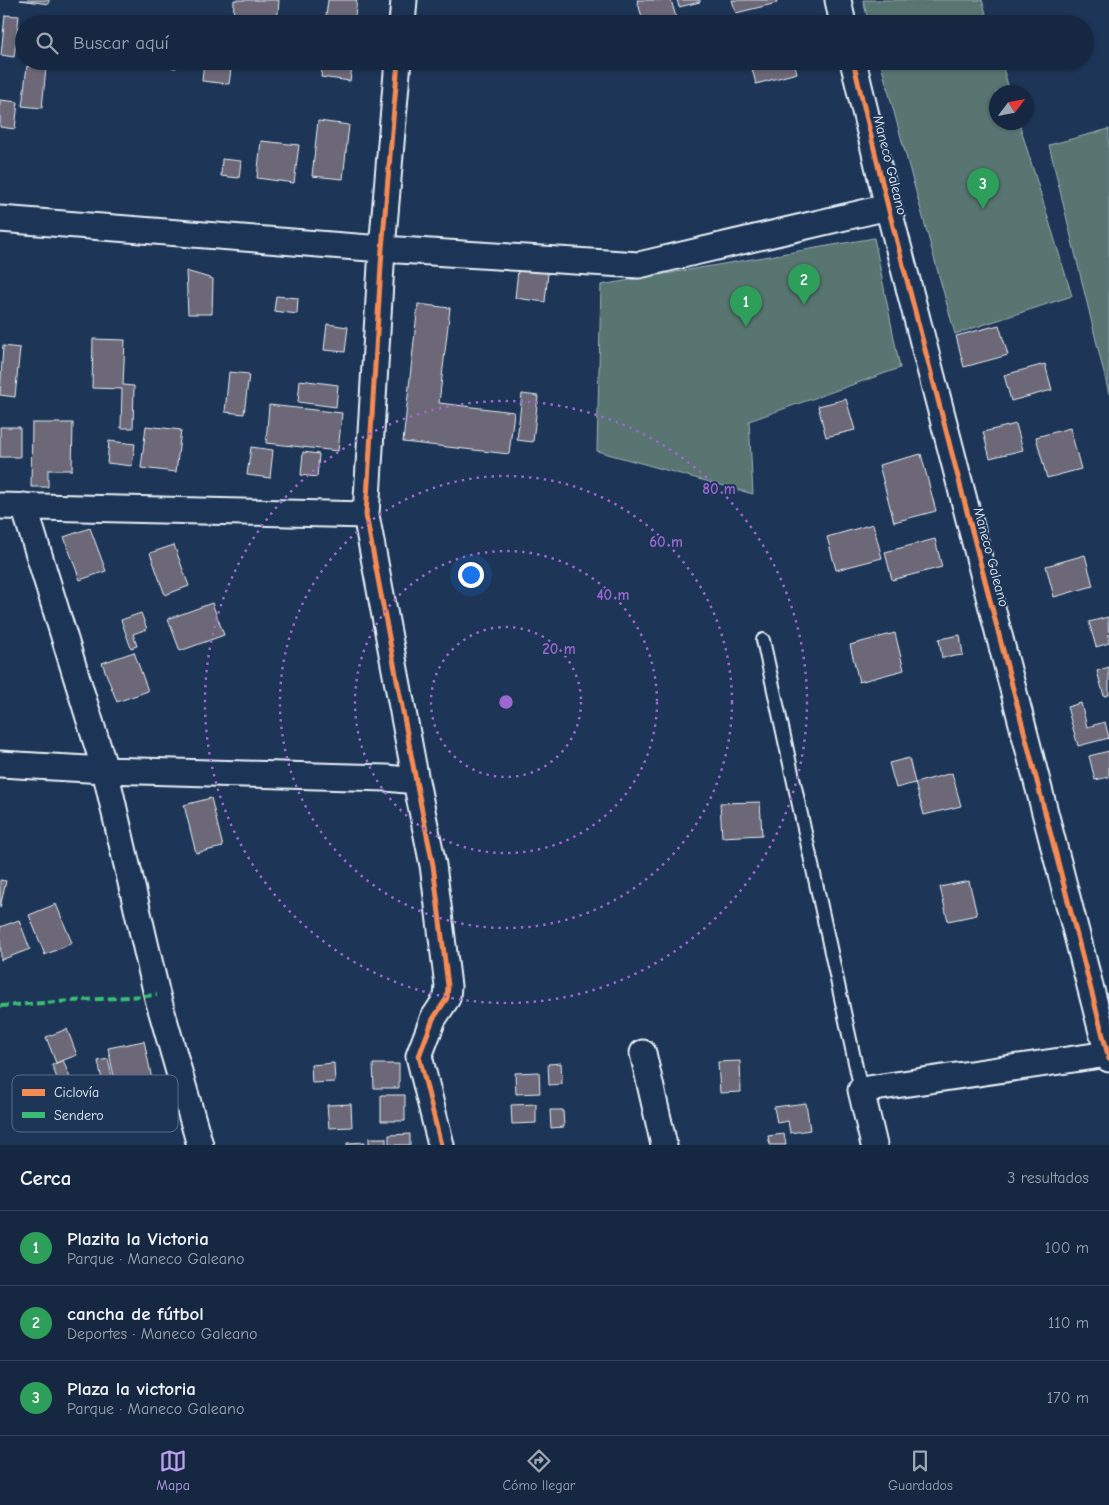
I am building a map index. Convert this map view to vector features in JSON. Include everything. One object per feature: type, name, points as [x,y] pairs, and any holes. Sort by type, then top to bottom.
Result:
[{"type":"street","points":[[403,15],[404,0]]},
{"type":"street","points":[[838,0],[841,15]]},
{"type":"street","points":[[397,70],[382,249],[366,515],[433,865],[448,986],[447,998],[433,1019],[419,1056],[441,1145]]},
{"type":"street","name":"Maneco Galeano","points":[[854,70],[1108,1056]]},
{"type":"street","points":[[0,219],[382,249],[639,265],[888,207]]},
{"type":"street","points":[[200,1145],[157,995],[105,770],[12,506],[366,515]]},
{"type":"street","points":[[0,764],[105,770],[386,778],[416,781]]},
{"type":"street","points":[[643,1053],[664,1145]]},
{"type":"street","points":[[874,1145],[862,1090],[1108,1056]]},
{"type":"lane","points":[[763,640],[862,1090]]},
{"type":"green space","points":[[863,0],[982,0],[986,15],[867,15]]},
{"type":"green space","points":[[882,70],[1004,70],[1008,85],[989,85],[989,130],[1021,130],[1072,296],[955,334]]},
{"type":"green space","points":[[1109,129],[1109,394],[1049,145]]},
{"type":"green space","points":[[874,238],[900,368],[749,421],[753,494],[597,451],[601,285]]},
{"type":"building","points":[[20,0],[49,0],[49,4]]},
{"type":"building","points":[[234,0],[279,0],[278,15],[233,15]]},
{"type":"building","points":[[328,0],[357,0],[355,15],[326,15]]},
{"type":"building","points":[[637,0],[671,0],[675,15],[641,15]]},
{"type":"building","points":[[677,0],[700,0],[700,2],[679,7]]},
{"type":"building","points":[[732,0],[776,0],[777,3],[736,13]]},
{"type":"building","points":[[5,15],[15,16],[14,57],[1,55]]},
{"type":"building","points":[[26,70],[46,70],[42,108],[22,106]]},
{"type":"building","points":[[203,70],[231,70],[229,84],[202,81]]},
{"type":"building","points":[[322,70],[352,70],[350,81],[321,77]]},
{"type":"building","points":[[752,70],[796,70],[797,73],[756,84]]},
{"type":"building","points":[[0,100],[18,102],[15,129],[0,127]]},
{"type":"building","points":[[318,121],[349,125],[343,179],[312,176]]},
{"type":"building","points":[[261,141],[299,145],[294,183],[257,178]]},
{"type":"building","points":[[222,159],[241,161],[239,178],[221,176]]},
{"type":"building","points":[[518,270],[548,273],[545,302],[515,298]]},
{"type":"building","points":[[186,271],[213,279],[212,314],[188,314]]},
{"type":"building","points":[[276,296],[298,298],[297,314],[274,311]]},
{"type":"building","points":[[418,304],[450,308],[439,403],[514,412],[509,454],[403,442]]},
{"type":"building","points":[[327,324],[348,327],[345,352],[324,350]]},
{"type":"building","points":[[999,325],[1008,355],[964,367],[956,336]]},
{"type":"building","points":[[93,339],[125,340],[123,385],[134,386],[133,428],[121,428],[122,389],[92,388]]},
{"type":"building","points":[[3,346],[20,348],[15,397],[0,395]]},
{"type":"building","points":[[1045,364],[1052,390],[1011,401],[1004,375]]},
{"type":"building","points":[[229,372],[249,374],[244,414],[225,412]]},
{"type":"building","points":[[300,380],[338,385],[336,407],[298,402]]},
{"type":"building","points":[[522,394],[538,396],[533,442],[517,440]]},
{"type":"building","points":[[846,399],[855,430],[826,437],[818,406]]},
{"type":"building","points":[[269,405],[342,413],[338,451],[266,443]]},
{"type":"building","points":[[32,423],[73,423],[72,470],[48,470],[48,487],[31,487]]},
{"type":"building","points":[[1016,424],[1023,450],[990,458],[983,432]]},
{"type":"building","points":[[146,426],[181,430],[176,472],[141,468]]},
{"type":"building","points":[[0,427],[20,427],[20,457],[0,457]]},
{"type":"building","points":[[1070,428],[1081,469],[1047,478],[1036,437]]},
{"type":"building","points":[[109,441],[135,444],[132,466],[107,463]]},
{"type":"building","points":[[251,447],[273,450],[270,478],[247,475]]},
{"type":"building","points":[[303,452],[319,454],[317,477],[301,475]]},
{"type":"building","points":[[921,454],[936,511],[894,522],[879,465]]},
{"type":"building","points":[[873,524],[882,558],[836,570],[827,537]]},
{"type":"building","points":[[90,528],[106,571],[80,580],[64,537]]},
{"type":"building","points":[[935,539],[942,567],[892,580],[885,552]]},
{"type":"building","points":[[174,545],[189,586],[165,595],[150,553]]},
{"type":"building","points":[[1085,555],[1093,586],[1054,597],[1046,566]]},
{"type":"building","points":[[212,603],[224,635],[180,651],[168,619]]},
{"type":"building","points":[[141,613],[147,629],[133,634],[137,646],[131,648],[121,620]]},
{"type":"building","points":[[1108,617],[1109,643],[1096,647],[1089,622]]},
{"type":"building","points":[[895,633],[904,670],[859,682],[850,645]]},
{"type":"building","points":[[960,635],[963,655],[942,658],[939,639]]},
{"type":"building","points":[[134,652],[148,691],[117,702],[102,663]]},
{"type":"building","points":[[1109,667],[1109,695],[1104,696],[1097,671]]},
{"type":"building","points":[[1081,703],[1087,727],[1105,722],[1109,738],[1078,746],[1067,707]]},
{"type":"building","points":[[1109,751],[1109,777],[1095,780],[1089,756]]},
{"type":"building","points":[[909,758],[915,783],[896,788],[889,763]]},
{"type":"building","points":[[952,773],[961,806],[924,815],[915,783]]},
{"type":"building","points":[[211,798],[223,847],[196,853],[184,805]]},
{"type":"building","points":[[760,802],[762,835],[722,837],[720,803]]},
{"type":"building","points":[[0,880],[6,881],[0,908]]},
{"type":"building","points":[[969,881],[977,915],[948,921],[940,887]]},
{"type":"building","points":[[56,904],[72,943],[45,955],[29,915]]},
{"type":"building","points":[[19,920],[30,949],[1,960],[0,927]]},
{"type":"building","points":[[67,1029],[77,1055],[56,1063],[46,1037]]},
{"type":"building","points":[[144,1041],[151,1075],[114,1075],[108,1048]]},
{"type":"building","points":[[108,1059],[112,1075],[101,1075],[98,1061]]},
{"type":"building","points":[[63,1060],[69,1075],[56,1075],[52,1065]]},
{"type":"building","points":[[740,1061],[741,1092],[720,1093],[718,1062]]},
{"type":"building","points":[[334,1063],[335,1082],[312,1083],[311,1065]]},
{"type":"building","points":[[561,1063],[562,1084],[549,1085],[548,1064]]},
{"type":"building","points":[[373,1064],[399,1064],[399,1088],[374,1088]]},
{"type":"building","points":[[539,1072],[540,1093],[516,1094],[515,1073]]},
{"type":"building","points":[[381,1095],[405,1095],[405,1121],[381,1121]]},
{"type":"building","points":[[806,1103],[810,1130],[790,1133],[788,1121],[777,1123],[774,1107]]},
{"type":"building","points":[[351,1104],[352,1127],[329,1128],[327,1105]]},
{"type":"building","points":[[536,1104],[536,1123],[512,1124],[511,1105]]},
{"type":"building","points":[[550,1110],[563,1110],[564,1127],[551,1128]]},
{"type":"building","points":[[410,1134],[410,1145],[389,1145],[389,1135]]},
{"type":"building","points":[[784,1134],[786,1145],[770,1145],[768,1136]]},
{"type":"building","points":[[369,1138],[386,1138],[386,1145],[369,1145]]},
{"type":"building","points":[[365,1142],[365,1145],[347,1145],[347,1143]]},
{"type":"marked path","points":[[0,1006],[157,995]]},
{"type":"cycle path","points":[[397,70],[382,249],[366,515],[433,865],[448,986],[447,998],[433,1019],[419,1056],[441,1145]]},
{"type":"cycle path","points":[[855,70],[888,207],[1109,1059]]},
{"type":"place","name":"Plaza la victoria","points":[[983,209]]},
{"type":"place","name":"cancha de fútbol","points":[[804,305]]},
{"type":"place","name":"Plazita la Victoria","points":[[746,327]]}]
